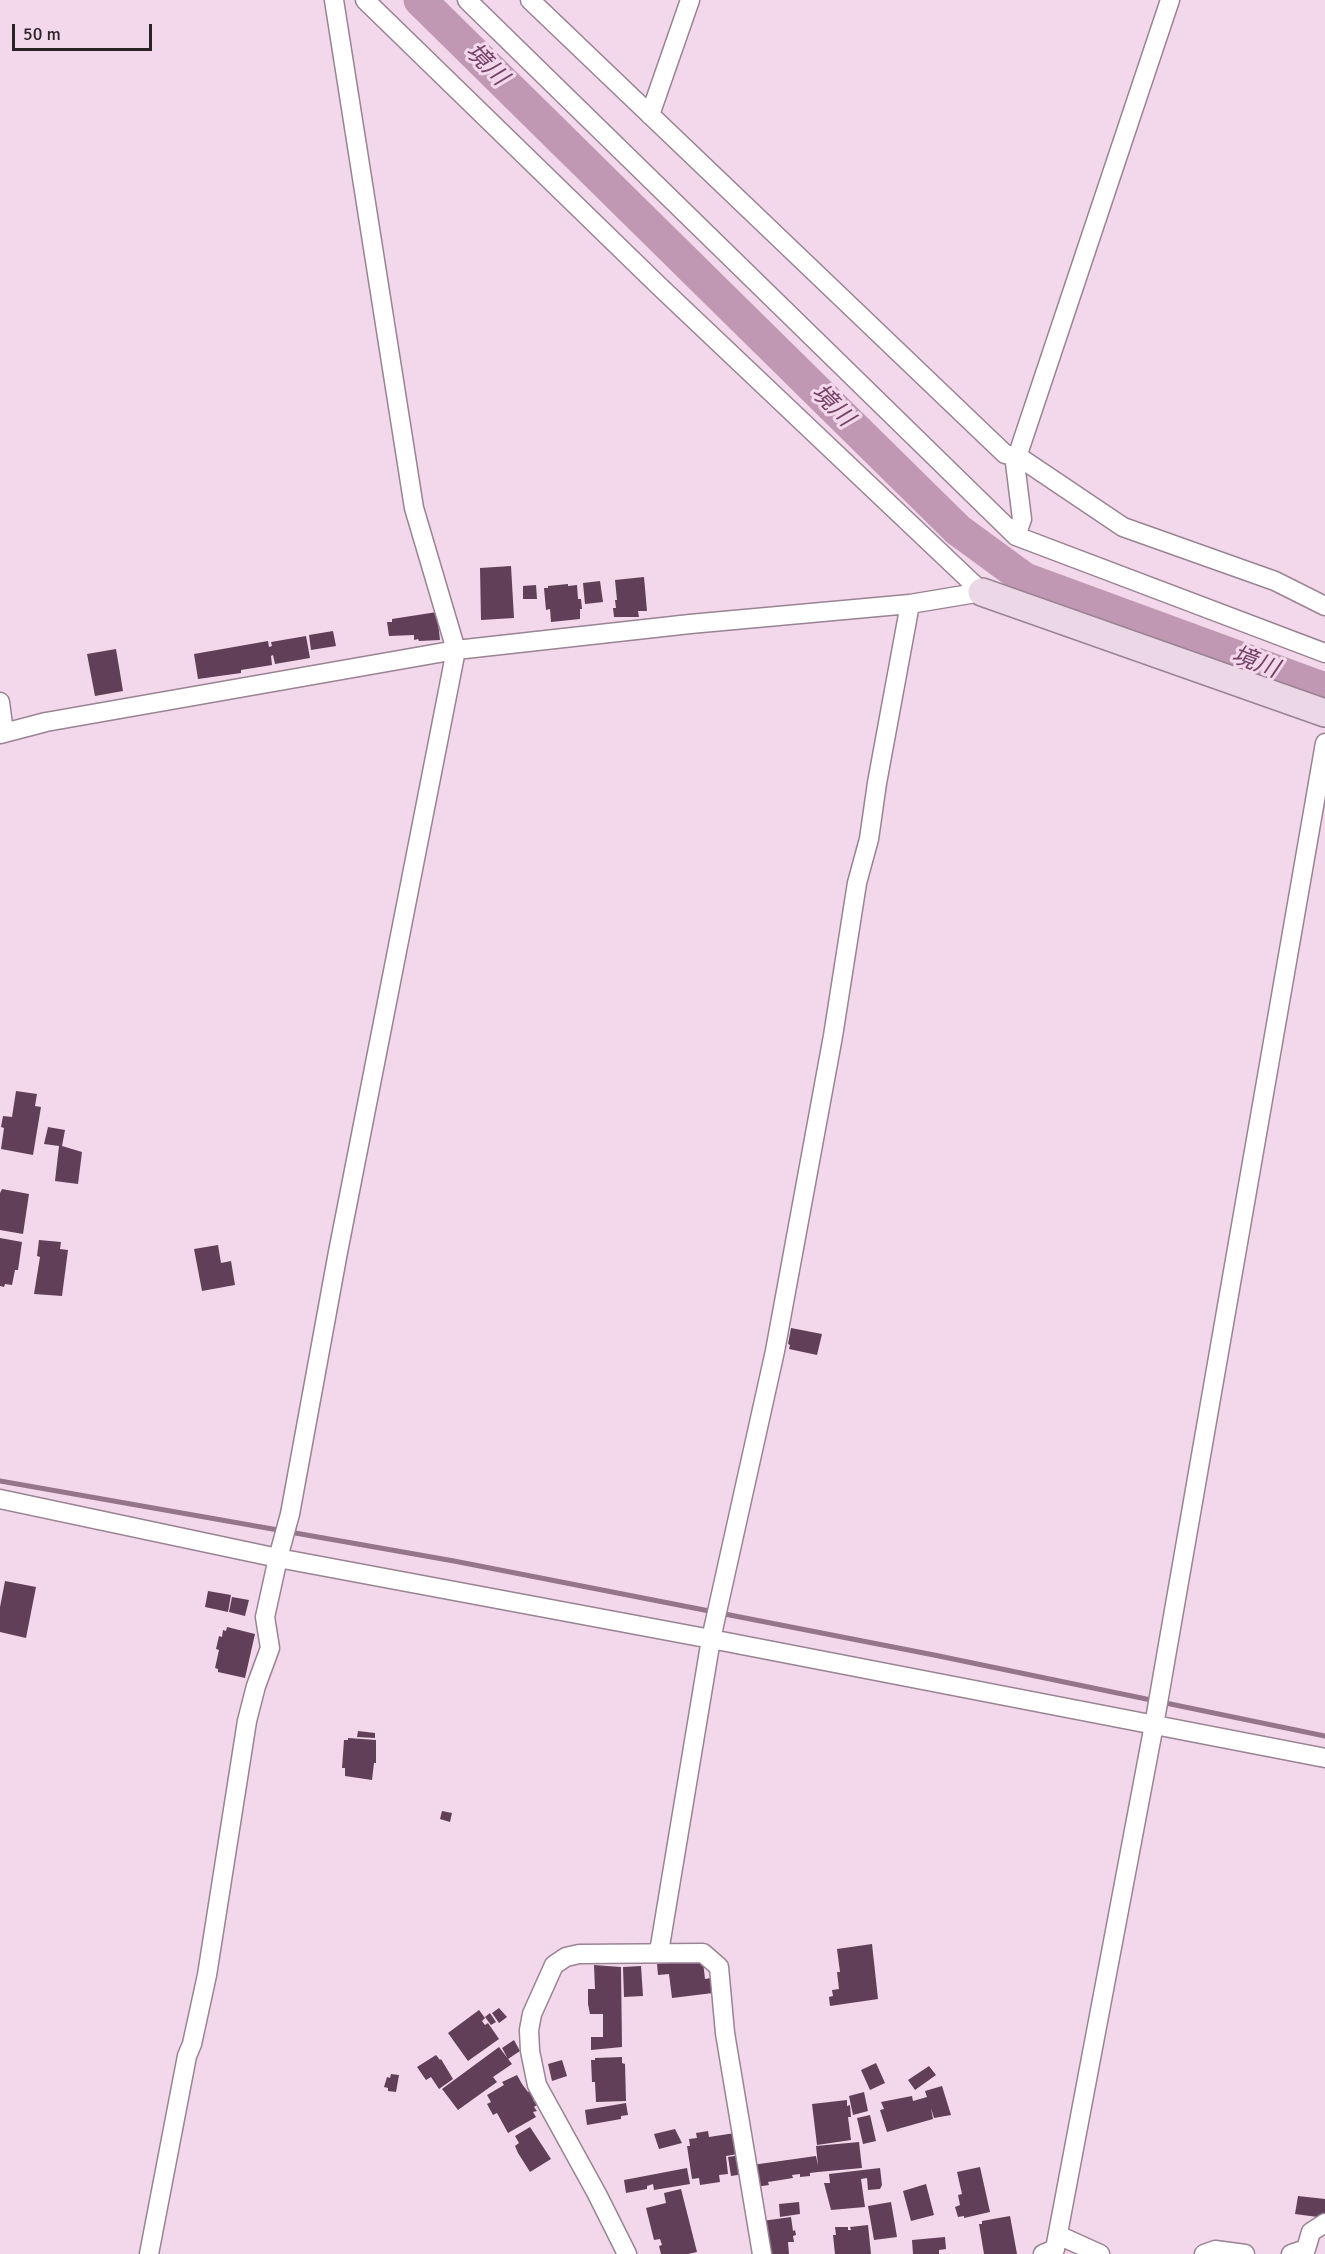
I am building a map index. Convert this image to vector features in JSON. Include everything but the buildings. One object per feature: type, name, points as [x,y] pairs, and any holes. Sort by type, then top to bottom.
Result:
[{"type":"street","points":[[149,2254],[187,2056],[192,2044],[207,1975],[247,1720],[270,1648],[265,1617],[290,1514],[338,1252],[456,650],[414,508],[334,0]]},
{"type":"street","points":[[365,0],[650,277],[982,592],[1325,713]]},
{"type":"street","points":[[467,0],[1016,536],[1325,653]]},
{"type":"street","points":[[530,0],[1005,454],[1019,457],[1123,526],[1275,581],[1325,606]]},
{"type":"street","points":[[650,115],[690,0]]},
{"type":"street","points":[[1016,536],[1022,519],[1015,463],[1019,457],[1170,0]]},
{"type":"street","points":[[0,702],[2,734],[46,722],[456,650],[690,624],[910,604],[982,592]]},
{"type":"street","points":[[659,1952],[712,1632],[775,1351],[833,1036],[857,883],[869,839],[910,604]]},
{"type":"street","points":[[1043,2254],[1055,2249],[1058,2235],[1155,1719],[1325,742]]},
{"type":"street","points":[[0,1499],[712,1632],[1155,1719],[1325,1758]]},
{"type":"street","points":[[627,2254],[537,2085],[530,2051],[529,2030],[532,2014],[554,1965],[566,1957],[579,1953],[703,1953],[719,1967],[725,2033],[762,2254]]},
{"type":"street","points":[[1301,2252],[1311,2232],[1325,2223]]},
{"type":"street","points":[[1058,2235],[1100,2254]]},
{"type":"street","points":[[1204,2254],[1215,2250],[1245,2254]]},
{"type":"waterway","name":"境川","points":[[420,0],[958,530],[1025,579],[1325,689]]},
{"type":"waterway","points":[[0,1481],[454,1561],[934,1655],[1325,1736]]}]
